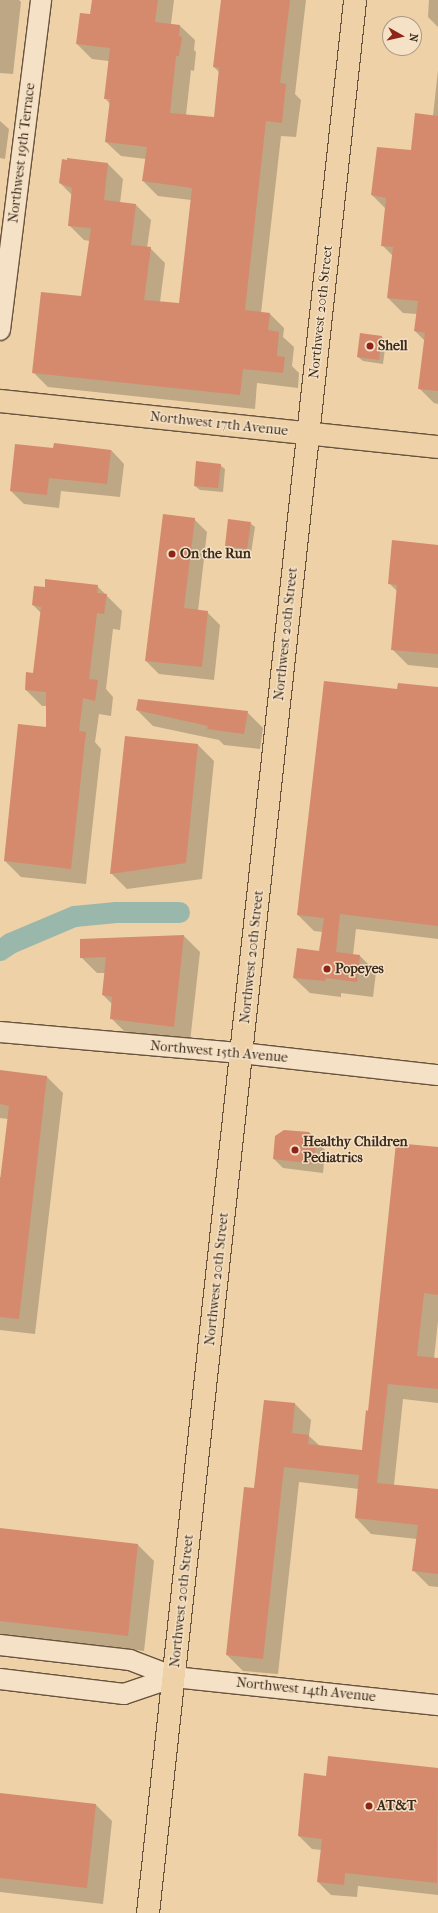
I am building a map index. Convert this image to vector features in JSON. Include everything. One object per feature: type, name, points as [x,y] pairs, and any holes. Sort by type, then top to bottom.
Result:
[{"type":"main road","name":"Northwest 20th Street","points":[[148,1913],[355,0]]},
{"type":"main road","name":"Northwest 17th Avenue","points":[[0,401],[438,447]]},
{"type":"street","name":"Northwest 19th Terrace","points":[[0,330],[40,0]]},
{"type":"street","name":"Northwest 15th Avenue","points":[[0,1032],[241,1053],[438,1075]]},
{"type":"street","name":"Northwest 14th Avenue","points":[[0,1645],[130,1660],[174,1677],[438,1705]]},
{"type":"street","name":"Northwest 14th Avenue","points":[[0,1679],[124,1694],[174,1677]]},
{"type":"building","points":[[92,0],[158,0],[155,22],[180,25],[179,36],[182,37],[179,56],[176,56],[170,113],[214,117],[219,68],[213,67],[221,0],[290,0],[280,83],[286,84],[282,123],[266,121],[245,310],[270,313],[268,330],[279,332],[277,356],[285,357],[283,373],[243,369],[240,395],[32,373],[41,292],[81,296],[91,228],[68,226],[72,188],[59,183],[62,159],[67,160],[67,158],[108,163],[104,200],[136,204],[131,245],[151,247],[144,300],[179,303],[192,188],[142,181],[147,147],[105,142],[110,99],[104,99],[110,48],[76,44],[80,13],[90,14]]},
{"type":"building","points":[[415,113],[438,116],[438,391],[418,389],[425,333],[414,331],[418,301],[387,298],[393,247],[381,246],[386,198],[371,195],[377,147],[411,150]]},
{"type":"building","name":"Shell","points":[[360,333],[382,336],[379,360],[357,357]]},
{"type":"building","points":[[54,443],[111,450],[107,484],[49,478],[47,495],[10,491],[15,444],[53,448]]},
{"type":"building","points":[[196,461],[221,464],[218,488],[194,486]]},
{"type":"building","points":[[163,514],[195,518],[184,608],[208,611],[202,667],[145,661]]},
{"type":"building","name":"On the Run","points":[[228,519],[251,522],[247,549],[225,546]]},
{"type":"building","points":[[392,540],[438,545],[438,654],[391,650],[397,585],[388,584]]},
{"type":"building","points":[[45,579],[98,585],[97,593],[107,594],[104,614],[97,613],[89,679],[98,680],[95,701],[83,698],[79,731],[86,732],[71,869],[4,861],[18,724],[46,727],[46,692],[25,690],[26,672],[33,673],[41,607],[32,605],[34,586],[45,587]]},
{"type":"building","points":[[324,681],[397,689],[398,683],[438,687],[438,926],[340,914],[336,952],[360,955],[357,982],[326,978],[325,981],[293,978],[297,948],[319,951],[324,918],[297,915]]},
{"type":"building","points":[[138,699],[248,711],[244,734],[207,729],[208,726],[136,710]]},
{"type":"building","points":[[125,736],[198,744],[186,863],[110,874]]},
{"type":"building","points":[[184,935],[174,1027],[110,1019],[112,997],[102,995],[106,957],[80,958],[80,939]]},
{"type":"building","points":[[0,1070],[47,1076],[19,1319],[0,1317],[0,1181],[9,1106],[0,1104]]},
{"type":"building","name":"Healthy Children Pediatrics","points":[[284,1130],[309,1132],[316,1140],[314,1164],[273,1159],[275,1136]]},
{"type":"building","points":[[396,1143],[438,1147],[438,1295],[424,1293],[417,1356],[438,1358],[438,1389],[388,1384],[377,1483],[438,1489],[438,1574],[412,1571],[418,1525],[355,1518],[359,1475],[284,1467],[263,1659],[226,1655],[244,1487],[254,1488],[264,1400],[295,1403],[292,1433],[309,1435],[308,1444],[362,1450],[366,1410],[368,1411]]},
{"type":"building","points":[[0,1528],[138,1544],[128,1636],[0,1621]]},
{"type":"building","name":"AT&T","points":[[328,1756],[438,1768],[437,1883],[345,1873],[344,1885],[317,1882],[322,1839],[298,1836],[304,1773],[326,1776]]},
{"type":"building","points":[[0,1793],[96,1804],[87,1888],[0,1878]]},
{"type":"waterway","points":[[0,950],[10,943],[74,916],[116,912],[179,912]]},
{"type":"place","name":"Shell","points":[[370,346]]},
{"type":"place","name":"On the Run","points":[[172,554]]},
{"type":"place","name":"Popeyes","points":[[327,969]]},
{"type":"place","name":"Healthy Children Pediatrics","points":[[295,1150]]},
{"type":"place","name":"AT&T","points":[[369,1806]]}]
